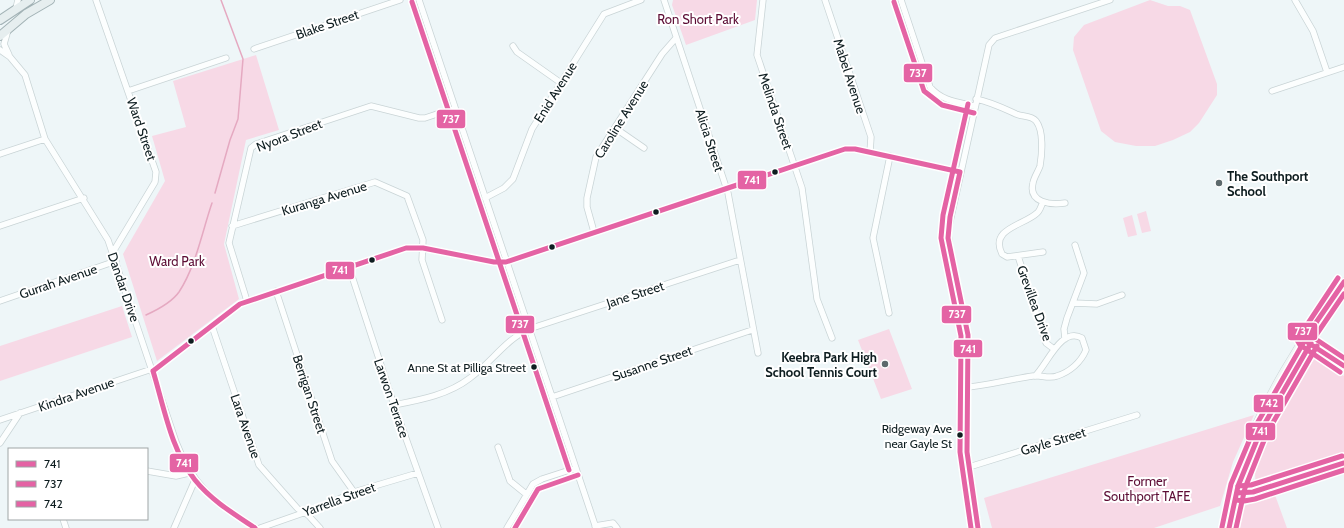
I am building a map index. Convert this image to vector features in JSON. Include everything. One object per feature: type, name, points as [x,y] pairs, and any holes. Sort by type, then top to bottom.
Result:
[{"type":"main road","points":[[0,20],[17,4],[30,0]]},
{"type":"main road","points":[[3,32],[26,14],[50,0]]},
{"type":"main road","points":[[1229,528],[1240,469],[1257,424],[1280,379],[1304,340],[1344,282]]},
{"type":"main road","points":[[1237,489],[1261,430],[1319,328],[1344,294]]},
{"type":"street","name":"Ward Street","points":[[96,0],[156,172],[155,182],[113,252]]},
{"type":"street","name":"Blake Street","points":[[254,49],[400,0]]},
{"type":"street","points":[[419,0],[596,527],[613,523],[617,528]]},
{"type":"street","name":"Enid Avenue","points":[[485,198],[504,188],[513,179],[532,129],[604,14],[641,0]]},
{"type":"street","name":"Alicia Street","points":[[664,0],[726,188],[752,330],[758,353]]},
{"type":"street","name":"Melinda Street","points":[[763,0],[756,55],[795,165],[804,199],[817,299],[832,338]]},
{"type":"street","name":"Mabel Avenue","points":[[825,0],[871,137],[870,152]]},
{"type":"street","points":[[900,0],[930,87],[943,98],[975,106]]},
{"type":"street","points":[[978,528],[967,452],[969,387],[968,335],[948,238],[950,217],[989,44],[995,38],[1110,0]]},
{"type":"street","points":[[1295,0],[1313,31],[1327,72]]},
{"type":"street","name":"Dandar Drive","points":[[3,32],[4,44],[10,57],[25,75],[45,139],[103,229],[113,252],[176,442],[189,473],[212,498],[255,528]]},
{"type":"street","name":"Caroline Avenue","points":[[594,232],[587,207],[590,179],[596,157],[662,54],[676,38]]},
{"type":"street","points":[[512,46],[517,52],[561,83]]},
{"type":"street","name":"Dandar Drive","points":[[0,50],[10,57]]},
{"type":"street","points":[[128,91],[226,58]]},
{"type":"street","points":[[1272,91],[1344,67]]},
{"type":"street","points":[[976,99],[1002,106],[1036,121],[1040,128],[1041,136],[1040,164],[1032,188],[1036,198],[1043,202],[1053,205],[1065,203]]},
{"type":"street","name":"Nyora Street","points":[[246,301],[229,248],[232,226],[248,154],[251,148],[256,144],[371,106],[419,118],[425,118],[455,108]]},
{"type":"street","points":[[615,128],[644,148]]},
{"type":"street","points":[[0,154],[45,139]]},
{"type":"street","points":[[506,262],[844,149],[870,152],[960,172]]},
{"type":"street","points":[[890,156],[873,238],[890,312]]},
{"type":"street","name":"Kuranga Avenue","points":[[232,226],[375,182],[407,196],[423,240],[422,260],[442,320]]},
{"type":"street","points":[[0,226],[84,198]]},
{"type":"street","name":"Grevillea Drive","points":[[1043,202],[1036,215],[1010,227],[1002,238],[999,246],[1002,254],[1010,257],[1043,252]]},
{"type":"street","points":[[1065,339],[1064,329],[1084,272],[1075,245]]},
{"type":"street","name":"Kindra Avenue","points":[[0,420],[152,370],[246,301],[406,248],[422,248],[486,261],[506,262]]},
{"type":"street","name":"Grevillea Drive","points":[[1018,256],[1046,343],[1054,349]]},
{"type":"street","name":"Jane Street","points":[[394,405],[429,397],[457,387],[471,378],[508,343],[529,329],[740,260]]},
{"type":"street","name":"Gurrah Avenue","points":[[0,301],[116,261]]},
{"type":"street","name":"Larwon Terrace","points":[[349,267],[394,405],[438,528]]},
{"type":"street","name":"Berrigan Street","points":[[276,291],[332,461],[354,492]]},
{"type":"street","points":[[1074,303],[1097,304],[1122,295]]},
{"type":"street","name":"Lara Avenue","points":[[212,326],[259,465],[298,509],[308,515],[320,528]]},
{"type":"street","name":"Susanne Street","points":[[552,397],[752,330]]},
{"type":"street","points":[[969,387],[1035,376],[1051,378],[1058,376],[1079,361],[1086,350],[1084,342],[1076,336],[1065,339],[1054,349],[1044,366],[1035,376]]},
{"type":"street","points":[[0,443],[20,413]]},
{"type":"street","name":"Gayle Street","points":[[969,467],[1137,415]]},
{"type":"street","points":[[498,447],[510,481],[526,494]]},
{"type":"street","points":[[1237,489],[1243,494],[1253,492],[1344,463]]},
{"type":"street","points":[[507,528],[533,484],[576,468]]},
{"type":"street","points":[[148,471],[176,476],[189,473]]},
{"type":"street","name":"Yarrella Street","points":[[260,528],[354,492],[418,473]]},
{"type":"street","points":[[174,528],[195,480]]},
{"type":"green space","name":"Ron Short Park","points":[[673,0],[757,0],[755,20],[686,45],[672,5]]},
{"type":"green space","points":[[1150,0],[1168,6],[1180,6],[1190,10],[1217,84],[1217,95],[1199,123],[1190,132],[1155,146],[1136,146],[1115,142],[1101,131],[1073,50],[1074,37],[1084,25]]},
{"type":"green space","name":"Ward Park","points":[[256,55],[279,130],[246,140],[224,244],[239,299],[157,361],[123,254],[165,181],[152,136],[186,127],[173,81]]},
{"type":"green space","points":[[1146,211],[1151,231],[1142,233],[1137,214]]},
{"type":"green space","points":[[1132,215],[1137,235],[1128,237],[1123,218]]},
{"type":"green space","points":[[122,306],[132,337],[0,381],[0,346]]},
{"type":"green space","name":"Keebra Park High School Tennis Court","points":[[889,329],[912,389],[881,399],[858,340]]},
{"type":"green space","points":[[1315,358],[1344,376],[1344,452],[1256,483],[1255,469],[1259,453],[1266,436],[1275,418]]},
{"type":"green space","name":"Former Southport TAFE","points":[[1254,415],[1233,462],[1220,506],[1154,528],[992,528],[984,498]]},
{"type":"green space","points":[[1275,495],[1287,528],[1240,528],[1244,506]]},
{"type":"waterway","points":[[215,193],[230,140],[238,119],[243,59],[221,0]]},
{"type":"waterway","points":[[146,315],[176,296],[185,282],[194,260],[212,203]]},
{"type":"transit line","name":"737","points":[[412,2],[569,470]]},
{"type":"transit line","name":"737","points":[[894,2],[924,91],[942,105],[974,113]]},
{"type":"transit line","name":"737","points":[[968,104],[943,215],[941,238],[961,336],[960,452],[971,528]]},
{"type":"transit line","name":"741","points":[[153,371],[240,304],[406,248],[423,248],[494,262],[506,262],[845,149],[855,149],[960,172]]},
{"type":"transit line","name":"741","points":[[960,172],[950,217],[948,238],[968,335],[967,452],[978,528]]},
{"type":"transit line","name":"737","points":[[1338,278],[1297,340],[1300,345],[1340,372]]},
{"type":"transit line","name":"741","points":[[1344,282],[1304,340],[1344,366]]},
{"type":"transit line","name":"742","points":[[1344,294],[1314,338],[1344,358]]},
{"type":"transit line","name":"742","points":[[1222,527],[1231,484],[1255,427],[1305,340]]},
{"type":"transit line","name":"741","points":[[1229,528],[1238,486],[1261,430],[1311,343]]},
{"type":"transit line","name":"737","points":[[1236,528],[1245,488],[1267,433],[1317,346]]},
{"type":"transit line","name":"741","points":[[153,371],[169,428],[187,468],[195,480],[208,494],[255,528]]},
{"type":"transit line","name":"742","points":[[1238,486],[1251,485],[1342,456]]},
{"type":"transit line","name":"741","points":[[1237,493],[1253,492],[1344,463]]},
{"type":"transit line","name":"737","points":[[1236,500],[1244,501],[1255,499],[1344,470]]},
{"type":"transit line","name":"737","points":[[515,528],[538,489],[578,475]]},
{"type":"place","name":"The Southport School","points":[[1219,183]]},
{"type":"place","name":"Keebra Park High School Tennis Court","points":[[885,364]]},
{"type":"place","name":"Anne St at Pilliga Street","points":[[534,367]]},
{"type":"place","name":"Ridgeway Ave near Gayle St","points":[[960,435]]}]
